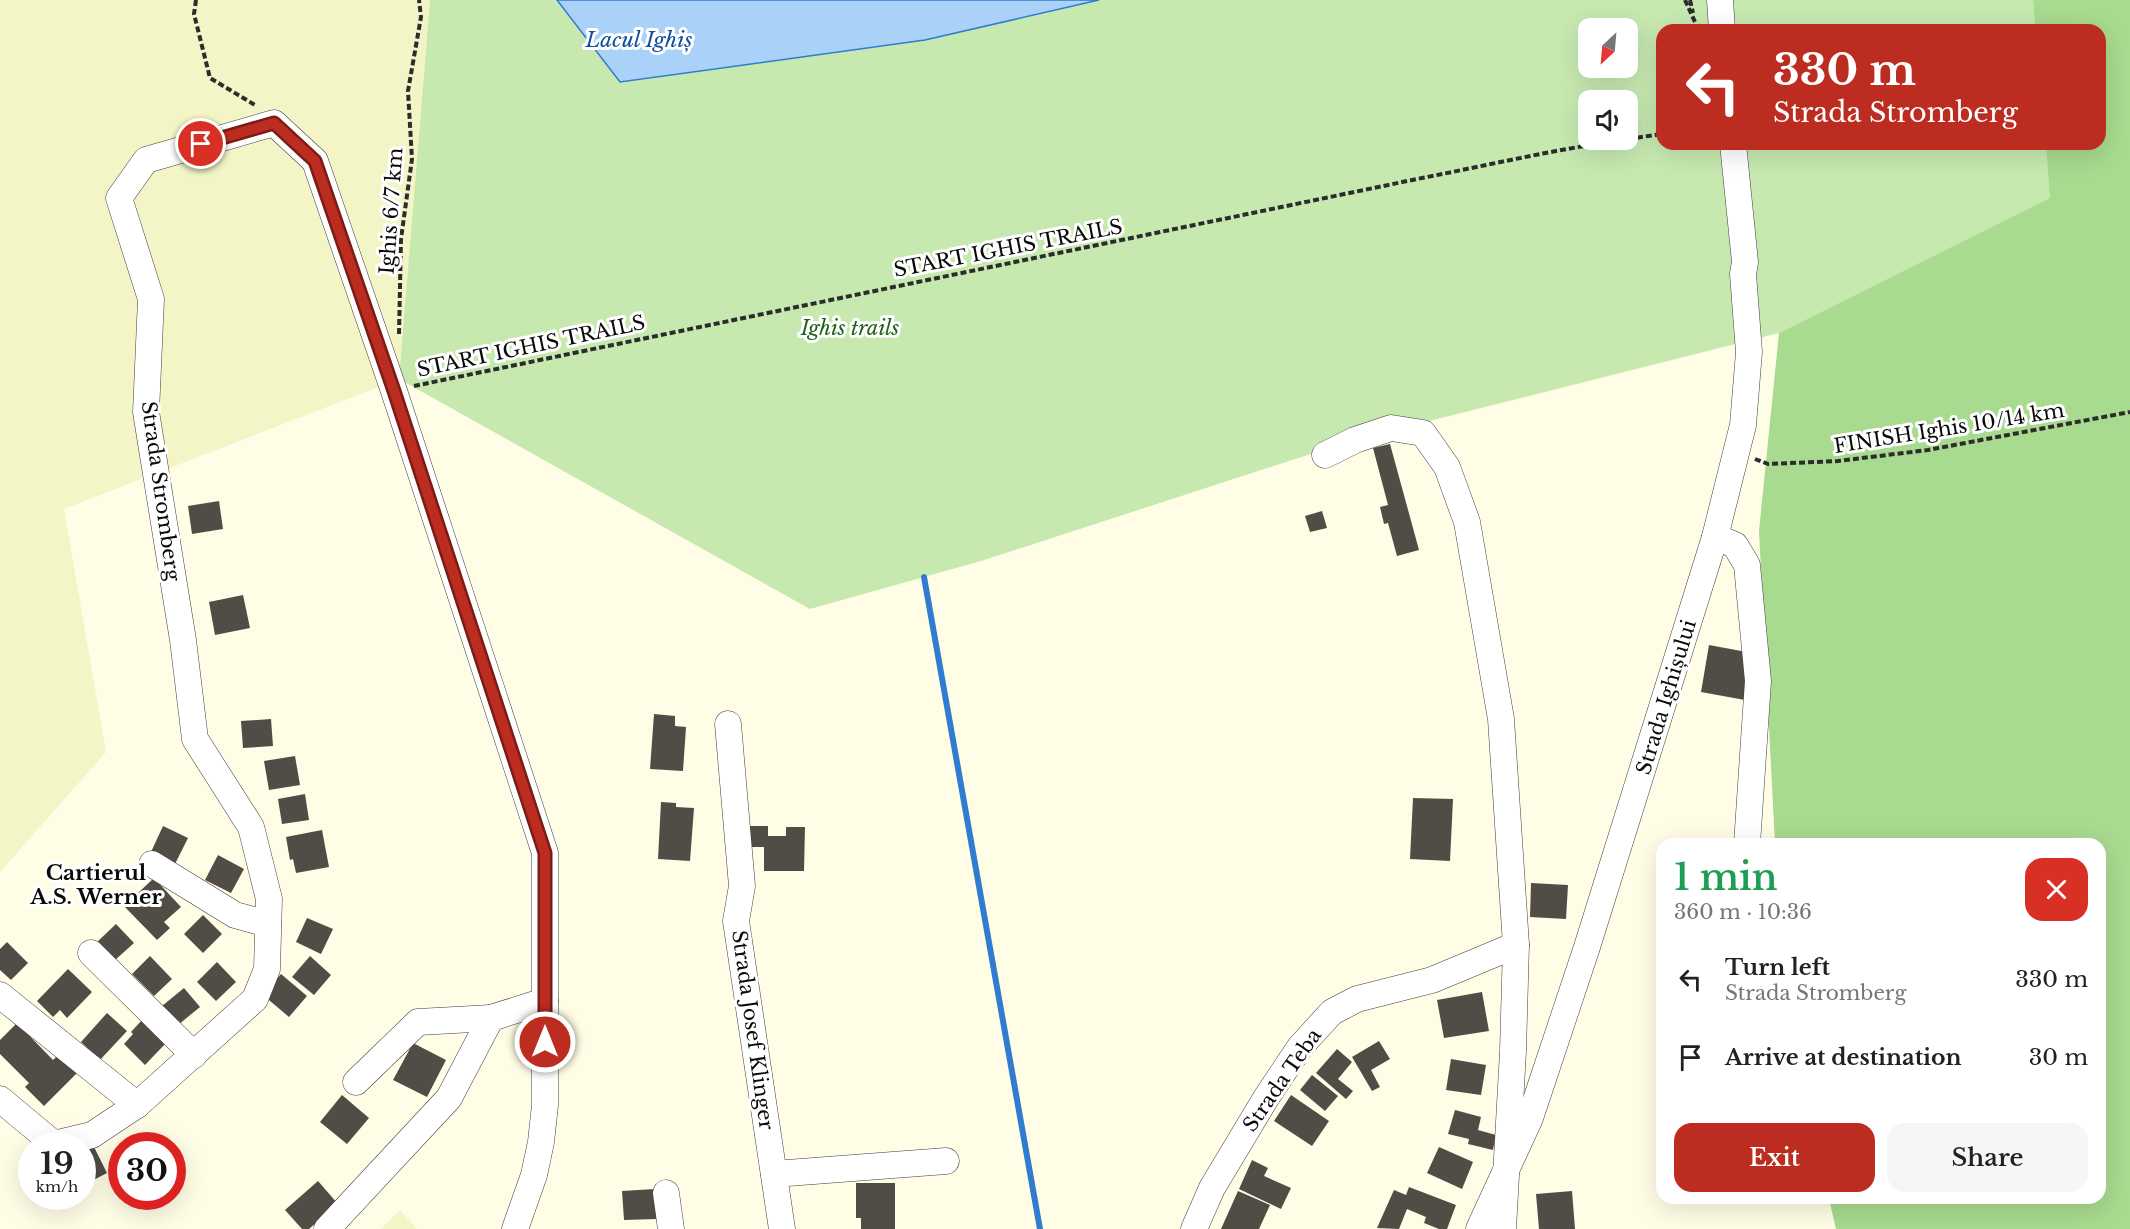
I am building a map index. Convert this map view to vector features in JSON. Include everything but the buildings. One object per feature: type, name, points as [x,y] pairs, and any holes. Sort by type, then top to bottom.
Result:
[{"type":"street","points":[[1720,0],[1722,24]]},
{"type":"street","name":"Strada Stromberg","points":[[0,1099],[54,1144],[92,1135],[136,1105],[255,999],[267,969],[269,899],[251,827],[195,739],[183,640],[146,412],[151,299],[119,198],[146,160],[274,123],[315,161],[394,391],[545,853],[545,1105],[534,1175],[515,1229]]},
{"type":"street","name":"Strada Ighișului","points":[[1479,1229],[1530,1118],[1587,947],[1715,537],[1737,453],[1743,425],[1749,352],[1744,262],[1734,150]]},
{"type":"street","points":[[1325,455],[1355,440],[1391,428],[1423,433],[1447,467],[1467,522],[1502,719],[1516,945],[1513,1050],[1503,1229]]},
{"type":"street","points":[[1715,537],[1735,545],[1747,565],[1758,681],[1747,838]]},
{"type":"street","name":"Strada Josef Klinger","points":[[729,724],[742,886],[736,921],[782,1229]]},
{"type":"street","points":[[152,864],[235,915],[268,924]]},
{"type":"street","name":"Strada Teba","points":[[1194,1229],[1212,1188],[1266,1098],[1300,1047],[1332,1012],[1357,999],[1432,980],[1516,945]]},
{"type":"street","points":[[91,953],[194,1055]]},
{"type":"street","points":[[0,995],[136,1105]]},
{"type":"street","points":[[356,1082],[418,1022],[491,1018],[545,1001]]},
{"type":"street","points":[[327,1229],[448,1098],[491,1018]]},
{"type":"street","points":[[774,1173],[946,1161]]},
{"type":"street","points":[[666,1193],[671,1229]]},
{"type":"path","name":"Ighis 6/7 km","points":[[399,343],[401,238],[412,159],[408,91],[421,17],[419,0]]},
{"type":"path","points":[[1684,0],[1695,22]]},
{"type":"path","points":[[1690,0],[1695,22]]},
{"type":"path","name":"START IGHIS TRAILS","points":[[1638,137],[1656,135]]},
{"type":"path","name":"START IGHIS TRAILS","points":[[409,387],[1578,146]]},
{"type":"path","name":"FINISH Ighis 10/14 km","points":[[1737,453],[1768,464],[1838,461],[1928,450],[2130,412]]},
{"type":"green space","points":[[0,0],[430,0],[399,379],[64,509],[106,752],[0,872]]},
{"type":"green space","name":"Ighis trails","points":[[430,0],[557,0],[620,82],[925,40],[1099,0],[2033,0],[2035,24],[1656,24],[1656,150],[2047,150],[2051,198],[1779,333],[1354,440],[981,561],[810,609],[399,379]]},
{"type":"green space","points":[[2033,0],[2130,0],[2130,1229],[1836,1229],[1830,1204],[2106,1204],[2106,838],[1775,838],[1759,531],[1779,333],[2050,198],[2046,150],[2106,150],[2106,24],[2035,24]]},
{"type":"green space","points":[[400,1210],[417,1229],[381,1229]]},
{"type":"water","name":"Lacul Ighiș","points":[[557,0],[1099,0],[925,40],[620,82]]},
{"type":"waterway","points":[[924,577],[1040,1229]]},
{"type":"district","name":"Cartierul A.S. Werner","points":[[96,885]]},
{"type":"route","points":[[201,144],[274,123],[315,161],[394,391],[545,853],[545,1042]]}]
